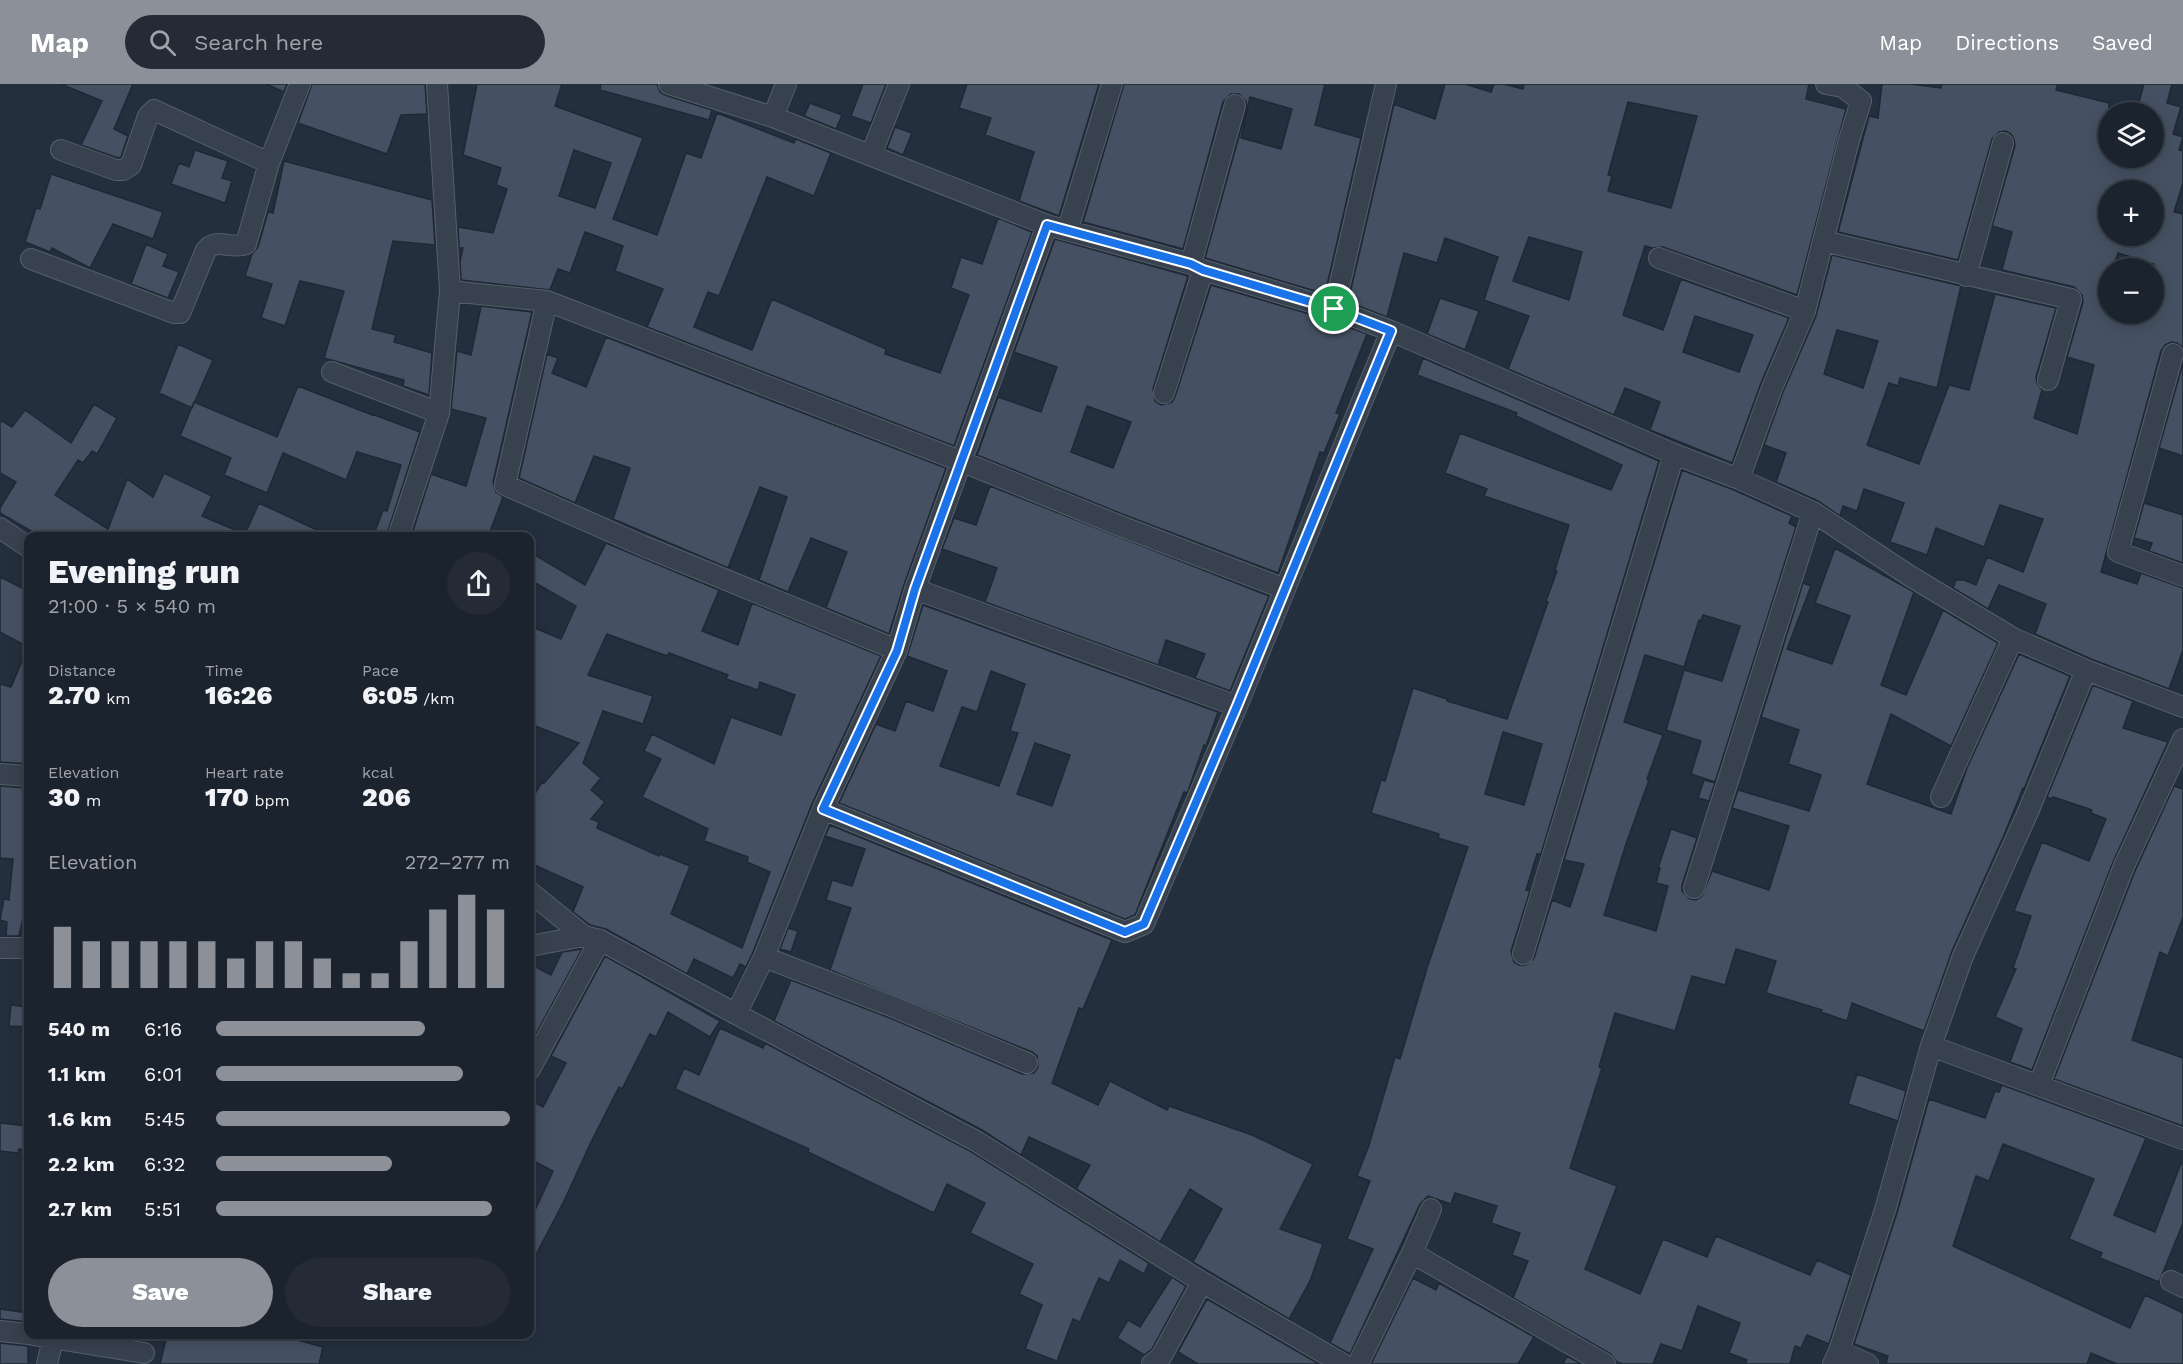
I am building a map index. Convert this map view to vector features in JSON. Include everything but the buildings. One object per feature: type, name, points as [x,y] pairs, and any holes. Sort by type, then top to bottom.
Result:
[{"type":"street","points":[[31,259],[174,313],[180,313],[210,245],[216,243],[239,247],[246,244],[269,163],[300,84]]},
{"type":"street","points":[[400,532],[439,413],[450,291],[437,84]]},
{"type":"street","points":[[671,84],[772,117],[1047,225],[1068,229],[1334,309],[1391,331],[1813,512],[1910,576],[2013,638],[2086,670],[2183,707]]},
{"type":"street","points":[[772,117],[786,84]]},
{"type":"street","points":[[872,156],[899,84]]},
{"type":"street","points":[[1068,229],[1112,84]]},
{"type":"street","points":[[1334,309],[1386,84]]},
{"type":"street","points":[[1739,479],[1772,388],[1805,311],[1849,140],[1862,101],[1843,87],[1826,84]]},
{"type":"street","points":[[1164,393],[1197,267],[1235,105]]},
{"type":"street","points":[[61,150],[116,170],[128,168],[148,116],[154,110],[269,163]]},
{"type":"street","points":[[1966,276],[2003,144]]},
{"type":"street","points":[[736,1014],[764,957],[823,809],[897,651],[915,589],[963,462],[1047,225]]},
{"type":"street","points":[[1823,242],[2071,299],[2048,380]]},
{"type":"street","points":[[1659,258],[1805,311]]},
{"type":"street","points":[[450,291],[547,301],[1285,590]]},
{"type":"street","points":[[547,301],[505,485],[641,545],[897,651]]},
{"type":"street","points":[[823,809],[1125,932],[1144,924],[1237,706],[1391,331]]},
{"type":"street","points":[[2173,354],[2118,552],[2183,576]]},
{"type":"street","points":[[332,372],[439,413]]},
{"type":"street","points":[[1523,954],[1674,454]]},
{"type":"street","points":[[1694,888],[1813,512]]},
{"type":"street","points":[[0,528],[24,544]]},
{"type":"street","points":[[915,589],[1237,706]]},
{"type":"street","points":[[1941,797],[2013,638]]},
{"type":"street","points":[[1868,1364],[1836,1358],[1885,1210],[1931,1046],[1963,956],[2028,812],[2086,670]]},
{"type":"street","points":[[2039,1085],[2124,866],[2183,738]]},
{"type":"street","points":[[0,774],[24,776]]},
{"type":"street","points":[[534,895],[592,938],[976,1141],[1202,1282],[1343,1364]]},
{"type":"street","points":[[534,945],[592,938]]},
{"type":"street","points":[[534,1061],[592,938]]},
{"type":"street","points":[[0,948],[24,948]]},
{"type":"street","points":[[764,957],[894,1007],[1026,1063]]},
{"type":"street","points":[[1931,1046],[2183,1139]]},
{"type":"street","points":[[1358,1364],[1431,1209]]},
{"type":"street","points":[[1412,1253],[1605,1364]]},
{"type":"street","points":[[1152,1364],[1161,1356],[1202,1282]]},
{"type":"street","points":[[0,1331],[24,1334]]},
{"type":"street","points":[[47,1364],[52,1339]]},
{"type":"street","points":[[69,1339],[144,1353]]},
{"type":"route","points":[[1047,225],[1191,264],[1203,270],[1334,309],[1391,331],[1237,706],[1144,924],[1125,932],[823,809],[897,651],[915,589],[963,462],[1047,225]]}]
